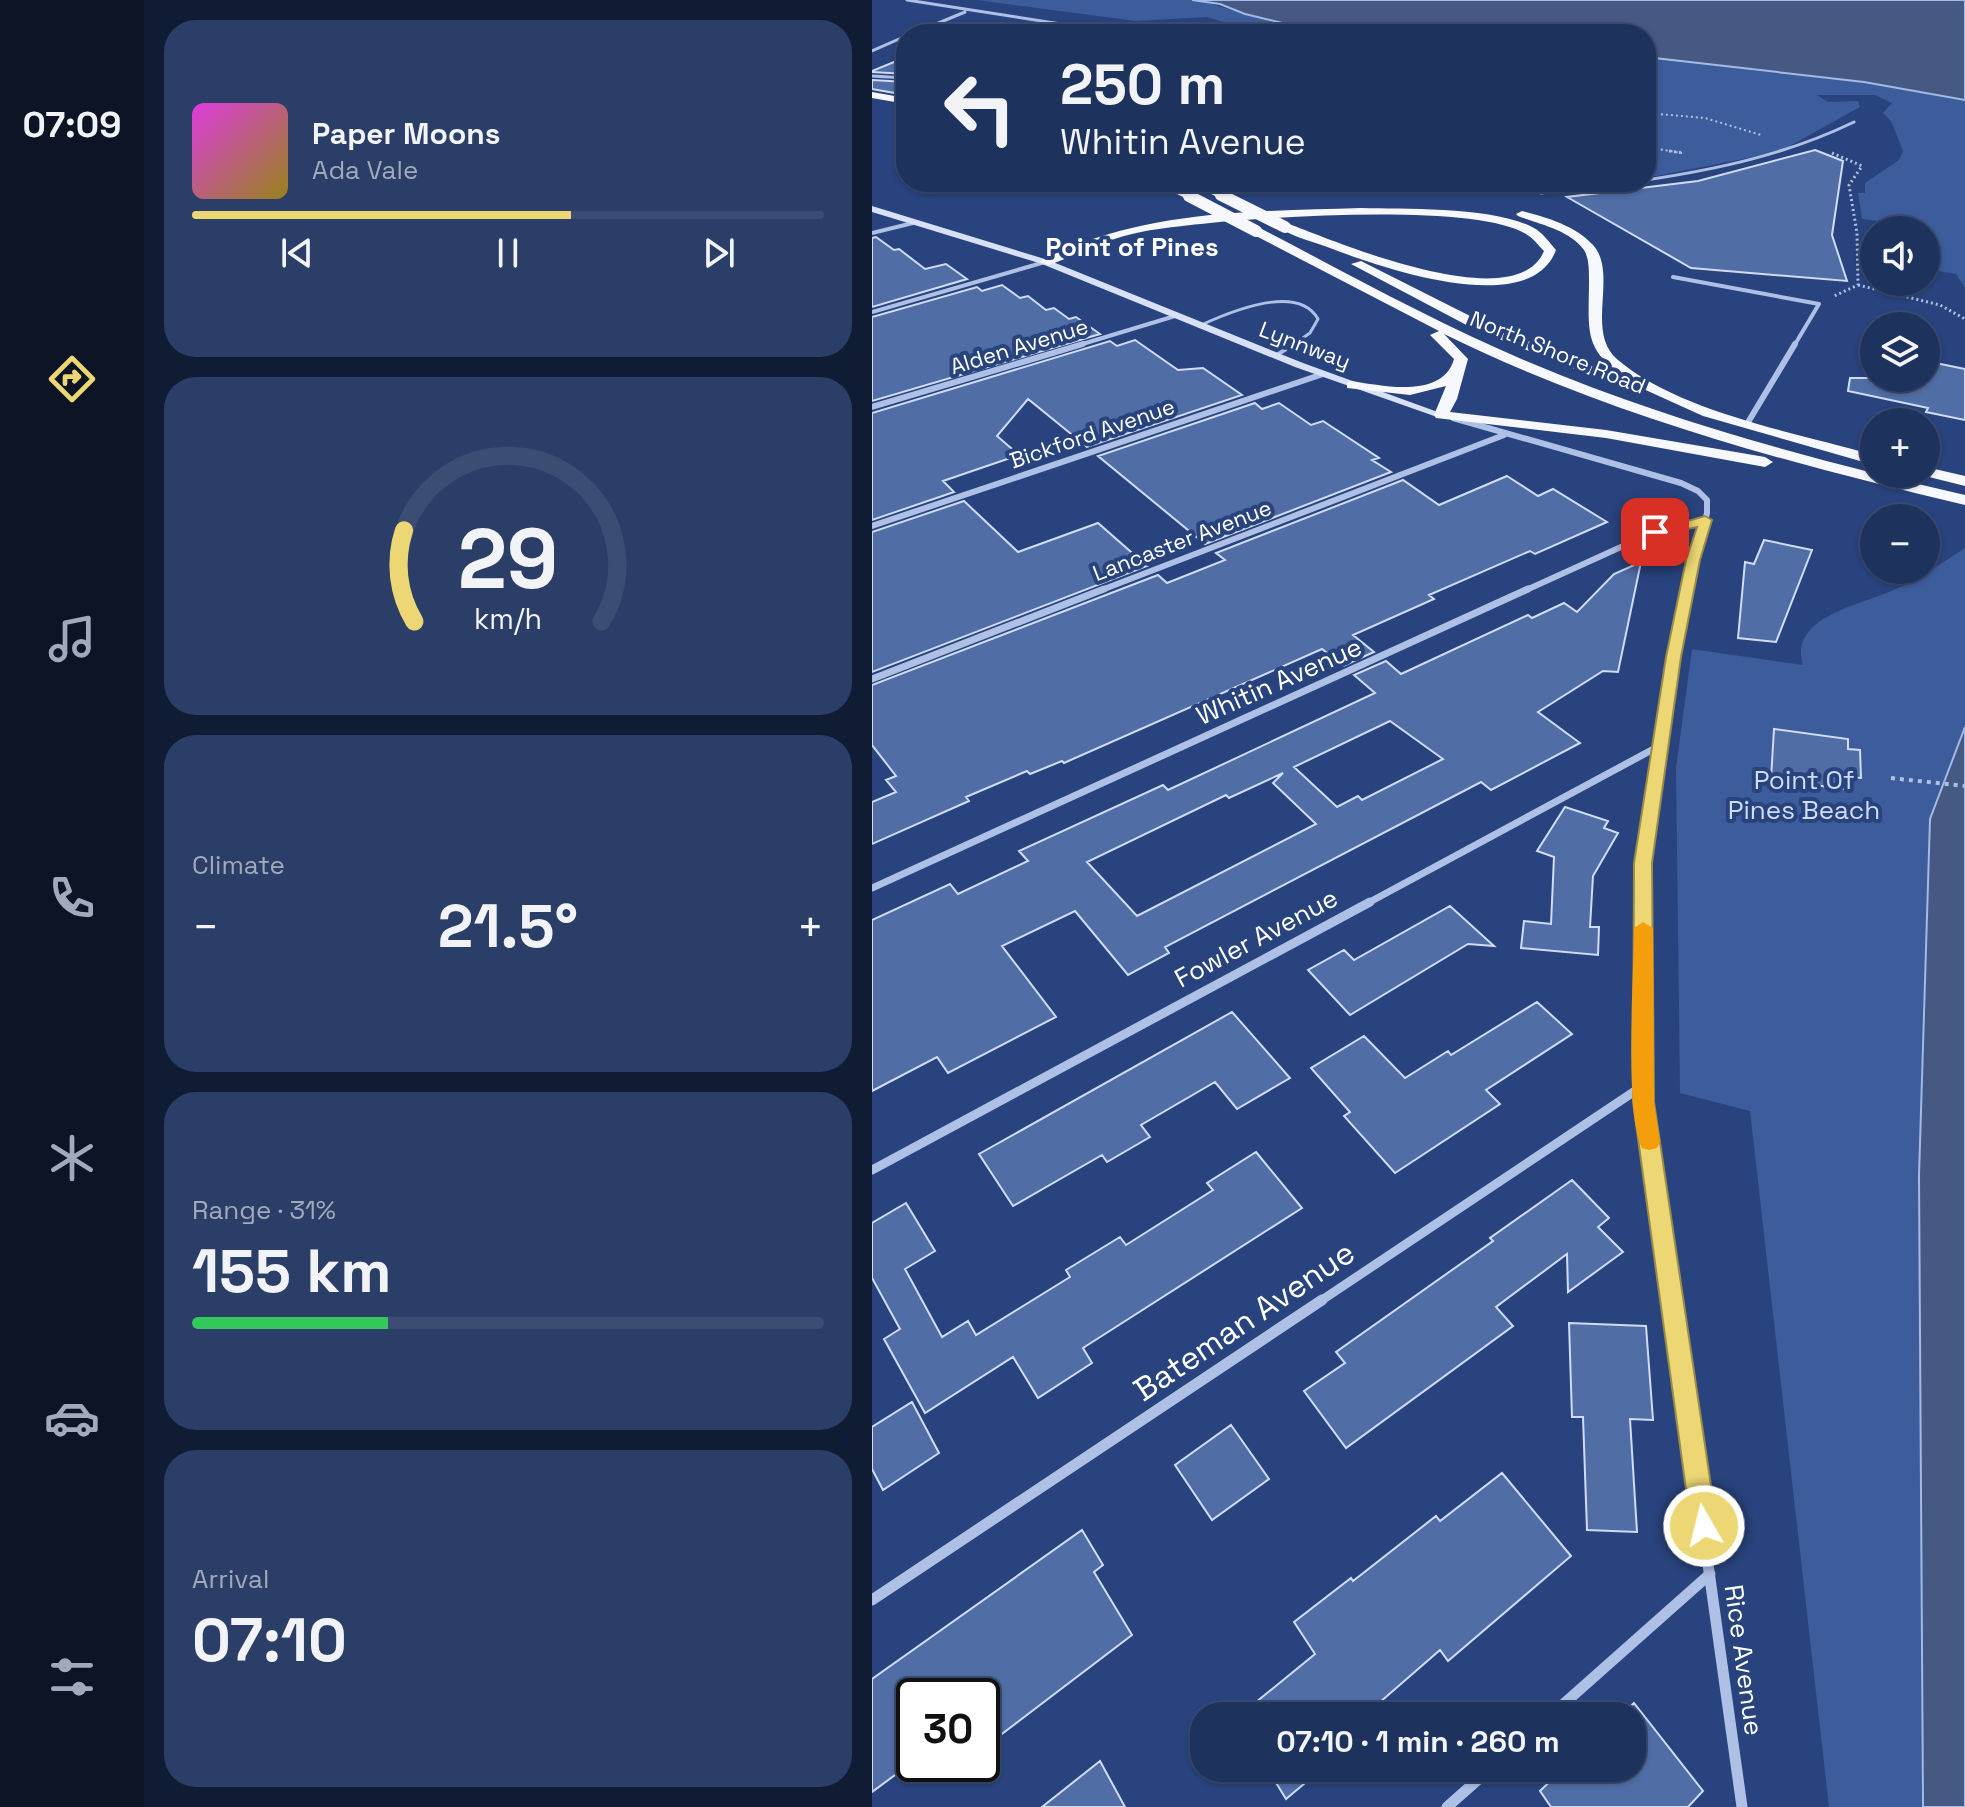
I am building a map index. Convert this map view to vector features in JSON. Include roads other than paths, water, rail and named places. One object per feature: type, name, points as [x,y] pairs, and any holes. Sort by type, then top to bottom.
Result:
[{"type":"highway","points":[[872,86],[896,90]]},
{"type":"highway","points":[[872,95],[896,99]]},
{"type":"highway","name":"North Shore Road","points":[[1180,192],[1390,302],[1499,355],[1634,407],[1801,459],[1957,498]]},
{"type":"highway","name":"North Shore Road","points":[[1215,192],[1507,338],[1588,371],[1708,413],[1860,456]]},
{"type":"highway","points":[[1045,262],[1065,246],[1098,230],[1127,221],[1180,214],[1300,205],[1414,203],[1466,205],[1525,215],[1568,231],[1585,243],[1592,254],[1595,265],[1596,339],[1610,361],[1643,384],[1708,413]]},
{"type":"highway","points":[[1045,262],[1147,227],[1341,213],[1445,213],[1495,219],[1533,230],[1545,239],[1550,250],[1542,264],[1515,277],[1447,281],[1285,227]]},
{"type":"highway","points":[[1390,302],[1449,344],[1461,359],[1460,369],[1441,415],[1646,441],[1957,498]]},
{"type":"highway","points":[[1352,385],[1379,389],[1423,388],[1444,382],[1460,369]]},
{"type":"highway","points":[[1940,475],[1965,481]]},
{"type":"main road","name":"Lynnway","points":[[872,209],[1045,262],[1275,356],[1441,415]]},
{"type":"street","points":[[907,0],[1053,24]]},
{"type":"street","points":[[935,24],[966,11]]},
{"type":"street","points":[[872,51],[896,40]]},
{"type":"street","points":[[872,76],[896,77]]},
{"type":"street","points":[[872,233],[917,222]]},
{"type":"street","points":[[872,312],[1045,262]]},
{"type":"street","points":[[1673,277],[1819,304],[1747,424]]},
{"type":"street","name":"Alden Avenue","points":[[872,407],[1175,316]]},
{"type":"street","name":"Bickford Avenue","points":[[872,526],[1323,374]]},
{"type":"street","name":"Lynnway","points":[[1441,415],[1691,487],[1707,500],[1705,520]]},
{"type":"street","name":"Lancaster Avenue","points":[[872,679],[1505,435]]},
{"type":"street","name":"Rice Avenue","points":[[1705,520],[1690,574],[1643,863],[1644,1102],[1742,1807]]},
{"type":"street","name":"Whitin Avenue","points":[[872,888],[1643,537],[1705,520]]},
{"type":"street","name":"Fowler Avenue","points":[[872,1170],[1661,745]]},
{"type":"street","name":"Bateman Avenue","points":[[872,1600],[1644,1085]]},
{"type":"street","points":[[1566,1702],[1710,1574]]},
{"type":"street","points":[[1447,1807],[1475,1782]]},
{"type":"lane","points":[[1656,178],[1716,169],[1795,149],[1854,122]]},
{"type":"lane","points":[[1541,193],[1549,192]]},
{"type":"lane","points":[[1199,326],[1240,308],[1263,303],[1292,304],[1314,312],[1318,319],[1315,328],[1275,356]]},
{"type":"district","name":"Point of Pines","points":[[1132,247]]},
{"type":"park label","name":"Point Of Pines Beach","points":[[1804,795]]}]
